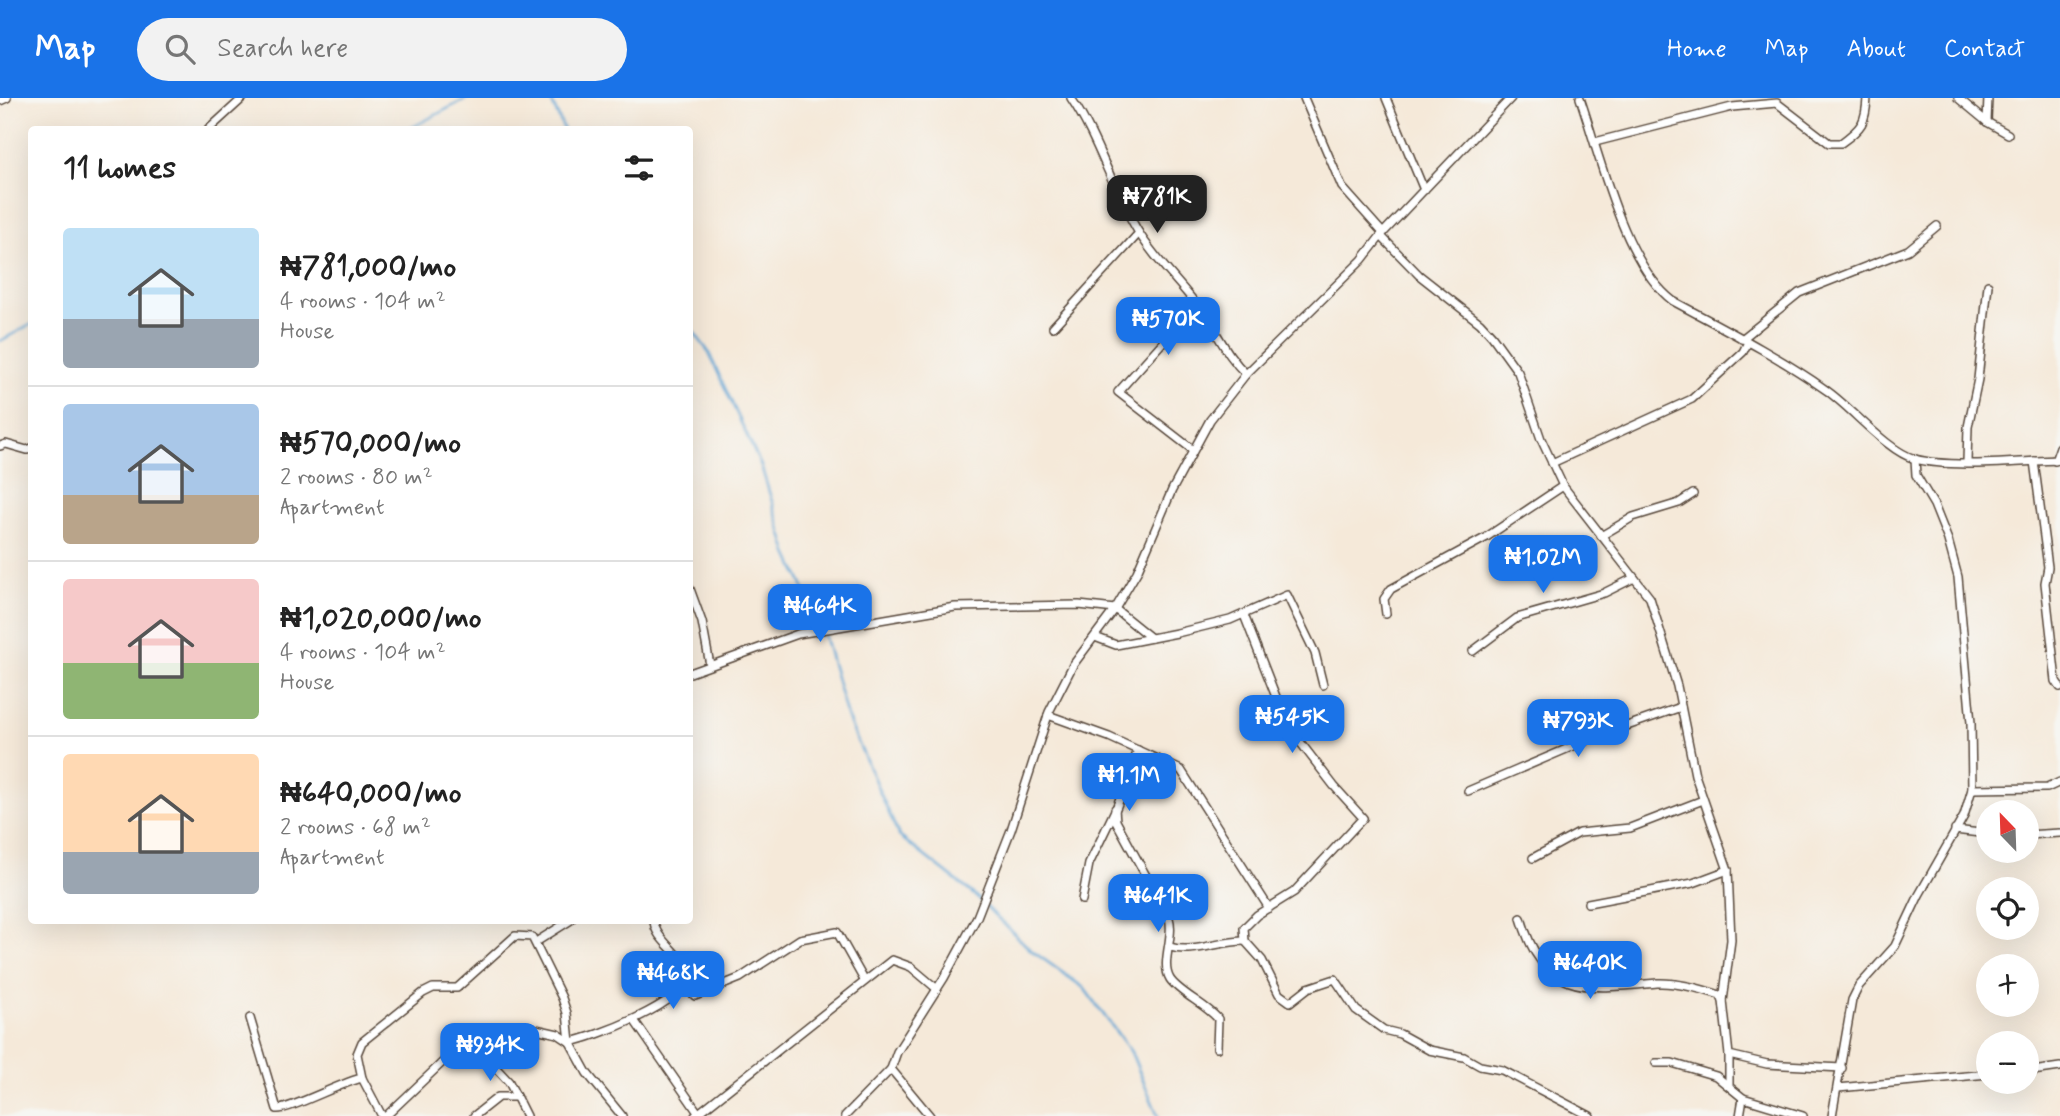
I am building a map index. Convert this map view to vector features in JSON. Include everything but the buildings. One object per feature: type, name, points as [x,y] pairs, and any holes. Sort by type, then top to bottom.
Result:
[{"type":"street","points":[[0,101],[6,98]]},
{"type":"street","points":[[212,126],[243,98]]},
{"type":"street","points":[[1071,98],[1094,135],[1113,183],[1139,233],[1173,279],[1197,304],[1226,354],[1246,374]]},
{"type":"street","points":[[1304,98],[1342,187],[1419,275],[1480,323],[1518,372],[1563,486],[1650,598],[1681,707],[1703,800],[1723,848],[1728,870],[1731,940],[1723,1000],[1729,1055],[1729,1086]]},
{"type":"street","points":[[1386,98],[1424,190]]},
{"type":"street","points":[[845,1116],[891,1069],[897,1052],[937,989],[977,917],[1011,830],[1048,715],[1073,665],[1115,609],[1150,547],[1172,490],[1210,420],[1246,374],[1362,260],[1382,234],[1511,98]]},
{"type":"street","points":[[1580,98],[1638,260],[1659,291],[1830,392],[1898,450],[1914,459],[1967,462],[2058,461],[2060,447]]},
{"type":"street","points":[[1595,142],[1732,107],[1777,103],[1829,143],[1842,144],[1863,124],[1869,112],[1867,98]]},
{"type":"street","points":[[1958,98],[1987,122],[2008,134]]},
{"type":"street","points":[[1987,122],[1988,98]]},
{"type":"street","points":[[1552,463],[1692,399],[1743,352],[1745,340],[1799,293],[1908,250],[1937,226]]},
{"type":"street","points":[[1053,327],[1139,233]]},
{"type":"street","points":[[1967,462],[1968,427],[1978,379],[1989,285]]},
{"type":"street","points":[[1193,450],[1118,392],[1197,304]]},
{"type":"street","points":[[0,446],[6,444],[28,451]]},
{"type":"street","points":[[1832,1116],[1842,1068],[1846,1024],[1859,986],[1895,946],[1919,895],[1955,830],[1972,789],[1971,723],[1958,577],[1948,540],[1934,505],[1916,475],[1914,459]]},
{"type":"street","points":[[2034,461],[2048,567],[2045,583],[2056,681],[2060,687]]},
{"type":"street","points":[[1386,614],[1384,599],[1391,589],[1485,538],[1563,486]]},
{"type":"street","points":[[1601,536],[1633,517],[1679,503],[1693,494]]},
{"type":"street","points":[[1473,651],[1517,618],[1604,593],[1634,578]]},
{"type":"street","points":[[1094,637],[1116,645],[1151,638],[1244,614],[1287,595],[1315,653],[1323,685]]},
{"type":"street","points":[[693,597],[702,622],[710,665]]},
{"type":"street","points":[[693,672],[797,634],[955,607],[1079,605],[1115,609],[1151,638]]},
{"type":"street","points":[[1244,614],[1286,725],[1363,818],[1294,892],[1256,915],[1244,928],[1244,942]]},
{"type":"street","points":[[1468,791],[1590,739],[1681,707]]},
{"type":"street","points":[[1048,715],[1181,770],[1269,908]]},
{"type":"street","points":[[1082,900],[1089,864],[1115,809],[1138,750]]},
{"type":"street","points":[[1972,789],[2048,788],[2060,782]]},
{"type":"street","points":[[1533,858],[1579,834],[1630,828],[1703,800]]},
{"type":"street","points":[[1115,809],[1120,829],[1173,928],[1167,965],[1171,981],[1218,1019],[1217,1048]]},
{"type":"street","points":[[1955,830],[1976,833]]},
{"type":"street","points":[[2039,834],[2060,833]]},
{"type":"street","points":[[1588,903],[1693,883],[1728,870]]},
{"type":"street","points":[[1521,918],[1531,946],[1558,976],[1573,986],[1642,987],[1664,983],[1720,995],[1723,1000]]},
{"type":"street","points":[[536,942],[565,924]]},
{"type":"street","points":[[570,1042],[634,1020],[684,986],[686,977],[681,962],[657,931],[655,924]]},
{"type":"street","points":[[684,986],[695,996],[740,978],[800,939],[837,932],[864,980]]},
{"type":"street","points":[[570,1042],[558,1034],[527,1027],[469,1039],[460,1043],[437,1070],[384,1116],[362,1078],[357,1059],[359,1048],[402,1008],[428,989],[457,988],[515,936],[529,936],[536,942],[565,1005],[570,1042],[587,1073],[622,1116]]},
{"type":"street","points":[[1170,947],[1185,951],[1227,941],[1244,942],[1262,960],[1283,999],[1290,1002],[1308,988],[1335,979],[1356,1010],[1384,1030],[1400,1034],[1429,1050],[1464,1057],[1480,1066],[1502,1070],[1590,1116]]},
{"type":"street","points":[[634,1020],[697,1115],[892,960],[911,967],[937,989]]},
{"type":"street","points":[[250,1017],[275,1105],[281,1110]]},
{"type":"street","points":[[469,1039],[509,1082],[526,1116]]},
{"type":"street","points":[[1729,1055],[1767,1063],[1842,1068]]},
{"type":"street","points":[[1656,1063],[1672,1063],[1716,1076],[1743,1098],[1803,1116]]},
{"type":"street","points":[[2039,1070],[2060,1067]]},
{"type":"street","points":[[891,1069],[930,1116]]},
{"type":"street","points":[[1838,1088],[1976,1075]]},
{"type":"street","points":[[272,1116],[309,1096],[362,1078]]},
{"type":"street","points":[[474,1116],[498,1097],[516,1097]]},
{"type":"street","points":[[1740,1116],[1743,1098]]},
{"type":"waterway","points":[[415,126],[468,98]]},
{"type":"waterway","points":[[550,98],[562,126]]},
{"type":"waterway","points":[[0,341],[28,326]]},
{"type":"waterway","points":[[693,331],[708,351],[761,466],[788,553],[822,627],[847,717],[899,836],[972,893],[1032,951],[1084,988],[1131,1052],[1158,1116]]}]
